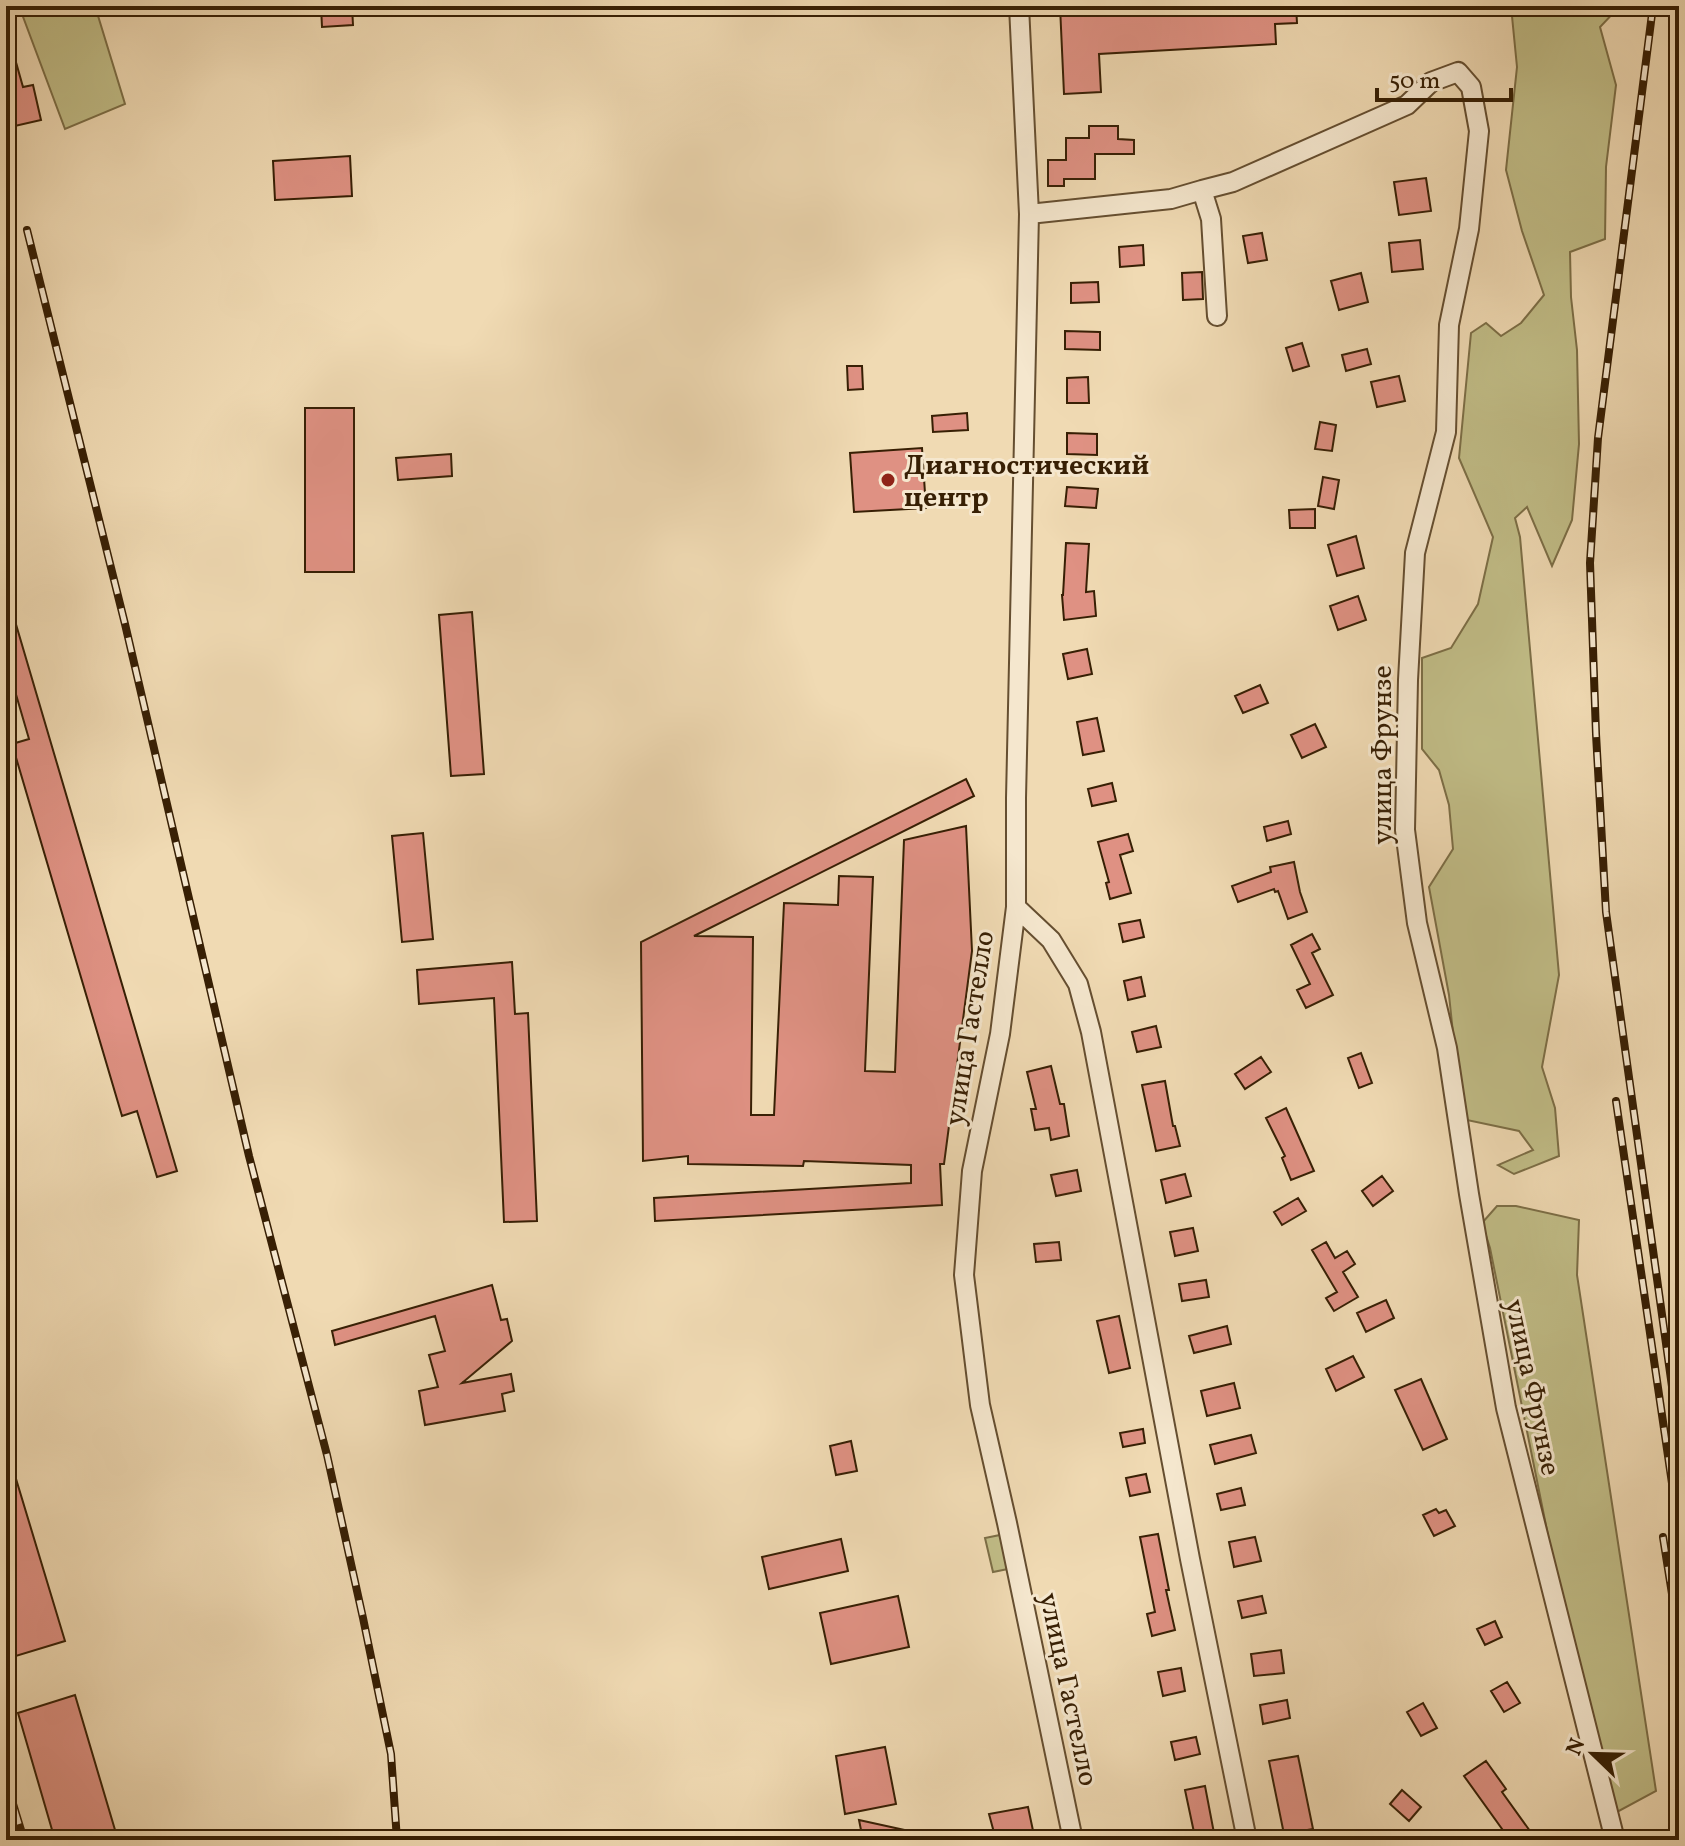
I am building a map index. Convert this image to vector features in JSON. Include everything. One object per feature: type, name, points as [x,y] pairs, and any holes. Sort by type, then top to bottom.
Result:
[{"type":"street","name":"улица Гастелло","points":[[1019,6],[1029,214],[1016,907],[1000,1034],[972,1171],[964,1275],[980,1405],[1073,1840]]},
{"type":"street","name":"улица Фрунзе","points":[[1202,190],[1233,182],[1407,105],[1431,82],[1458,72],[1471,87],[1479,131],[1469,229],[1449,325],[1446,432],[1415,553],[1408,680],[1405,830],[1417,923],[1447,1048],[1506,1408],[1615,1840]]},
{"type":"street","points":[[1029,214],[1171,199],[1202,190],[1211,219],[1217,316]]},
{"type":"street","points":[[1016,907],[1051,940],[1078,984],[1091,1032],[1190,1559],[1247,1840]]},
{"type":"shaded area","points":[[19,6],[95,6],[125,104],[65,129]]},
{"type":"shaded area","points":[[1511,6],[1620,6],[1600,27],[1616,85],[1606,167],[1605,239],[1570,252],[1577,350],[1579,444],[1572,520],[1552,566],[1527,507],[1515,518],[1520,537],[1559,975],[1542,1067],[1555,1108],[1559,1156],[1514,1174],[1498,1165],[1533,1150],[1519,1131],[1462,1119],[1449,995],[1429,887],[1453,849],[1449,805],[1439,770],[1422,749],[1422,658],[1451,648],[1478,604],[1493,537],[1459,458],[1471,333],[1486,323],[1501,336],[1521,323],[1544,295],[1522,231],[1506,170],[1517,67]]},
{"type":"shaded area","points":[[1497,1206],[1516,1206],[1579,1220],[1577,1275],[1656,1791],[1617,1812],[1554,1565],[1490,1248],[1482,1223]]},
{"type":"shaded area","points":[[1000,1535],[1008,1569],[993,1572],[985,1538]]},
{"type":"building","points":[[321,6],[352,6],[353,25],[322,27]]},
{"type":"building","points":[[1060,6],[1296,6],[1297,23],[1275,24],[1276,44],[1099,54],[1101,92],[1064,94]]},
{"type":"building","points":[[10,41],[23,87],[33,85],[41,120],[6,128],[6,42]]},
{"type":"building","points":[[1089,126],[1118,126],[1118,139],[1134,140],[1134,154],[1095,154],[1095,179],[1064,179],[1064,186],[1048,186],[1048,160],[1066,160],[1066,138],[1089,138]]},
{"type":"building","points":[[350,156],[352,196],[275,200],[273,161]]},
{"type":"building","points":[[1426,178],[1431,211],[1399,215],[1394,182]]},
{"type":"building","points":[[1262,233],[1267,260],[1248,263],[1243,236]]},
{"type":"building","points":[[1420,240],[1423,269],[1392,272],[1389,243]]},
{"type":"building","points":[[1143,245],[1144,265],[1120,267],[1119,247]]},
{"type":"building","points":[[1202,272],[1203,299],[1183,300],[1182,273]]},
{"type":"building","points":[[1361,273],[1368,302],[1339,310],[1331,281]]},
{"type":"building","points":[[1098,282],[1099,302],[1071,303],[1071,283]]},
{"type":"building","points":[[1065,331],[1100,332],[1100,350],[1065,349]]},
{"type":"building","points":[[1302,343],[1309,366],[1293,371],[1286,348]]},
{"type":"building","points":[[1367,349],[1371,364],[1346,371],[1342,355]]},
{"type":"building","points":[[847,366],[862,366],[863,389],[848,390]]},
{"type":"building","points":[[1399,376],[1405,401],[1377,407],[1371,382]]},
{"type":"building","points":[[1088,377],[1089,403],[1067,403],[1067,378]]},
{"type":"building","points":[[305,408],[354,408],[354,572],[305,572]]},
{"type":"building","points":[[967,413],[968,430],[933,432],[932,416]]},
{"type":"building","points":[[1320,422],[1336,425],[1332,451],[1315,449]]},
{"type":"building","points":[[1067,433],[1097,434],[1097,455],[1067,454]]},
{"type":"building","name":"Диагностический центр","points":[[922,448],[926,508],[854,512],[850,453]]},
{"type":"building","points":[[451,454],[452,476],[398,480],[396,458]]},
{"type":"building","points":[[1323,477],[1339,480],[1334,509],[1318,506]]},
{"type":"building","points":[[1067,487],[1098,489],[1096,508],[1065,506]]},
{"type":"building","points":[[1315,509],[1315,528],[1290,528],[1289,510]]},
{"type":"building","points":[[1356,536],[1364,568],[1337,576],[1328,545]]},
{"type":"building","points":[[1066,543],[1089,544],[1086,592],[1094,591],[1096,616],[1064,620],[1062,595]]},
{"type":"building","points":[[1358,596],[1366,620],[1338,630],[1330,606]]},
{"type":"building","points":[[6,604],[10,604],[177,1171],[157,1177],[137,1111],[122,1116],[12,744],[29,739],[10,674],[6,676]]},
{"type":"building","points":[[472,612],[484,774],[451,776],[439,615]]},
{"type":"building","points":[[1087,649],[1092,674],[1068,679],[1063,654]]},
{"type":"building","points":[[1260,685],[1268,703],[1243,713],[1235,696]]},
{"type":"building","points":[[1097,718],[1104,751],[1083,755],[1077,722]]},
{"type":"building","points":[[1315,724],[1326,747],[1302,758],[1291,735]]},
{"type":"building","points":[[966,779],[974,796],[694,936],[753,937],[751,1115],[774,1115],[784,903],[838,905],[839,876],[873,877],[865,1071],[895,1072],[904,840],[966,826],[972,951],[944,1164],[940,1164],[942,1205],[655,1221],[654,1198],[911,1183],[911,1165],[804,1161],[803,1166],[688,1164],[688,1156],[643,1161],[641,942]]},
{"type":"building","points":[[1112,783],[1116,801],[1092,806],[1088,789]]},
{"type":"building","points":[[1288,821],[1291,834],[1267,841],[1264,827]]},
{"type":"building","points":[[423,833],[433,939],[402,942],[392,836]]},
{"type":"building","points":[[1128,834],[1133,851],[1120,855],[1131,893],[1110,899],[1106,883],[1109,882],[1098,842]]},
{"type":"building","points":[[1294,862],[1307,912],[1288,919],[1278,891],[1274,889],[1238,902],[1232,886],[1271,872],[1270,867]]},
{"type":"building","points":[[1140,920],[1144,937],[1123,942],[1119,924]]},
{"type":"building","points":[[1312,934],[1320,949],[1312,953],[1333,995],[1306,1008],[1297,990],[1310,984],[1291,945]]},
{"type":"building","points":[[512,962],[515,1014],[528,1013],[537,1221],[504,1222],[494,998],[419,1004],[417,970]]},
{"type":"building","points":[[1141,977],[1145,996],[1128,1000],[1124,981]]},
{"type":"building","points":[[1156,1026],[1161,1047],[1137,1052],[1132,1032]]},
{"type":"building","points":[[1361,1053],[1372,1083],[1359,1088],[1348,1058]]},
{"type":"building","points":[[1261,1057],[1271,1072],[1245,1089],[1235,1074]]},
{"type":"building","points":[[1051,1066],[1060,1104],[1064,1104],[1069,1136],[1051,1140],[1049,1128],[1035,1130],[1031,1109],[1036,1109],[1027,1072]]},
{"type":"building","points":[[1165,1081],[1180,1146],[1156,1151],[1142,1085]]},
{"type":"building","points":[[1286,1108],[1314,1171],[1291,1180],[1282,1158],[1285,1156],[1266,1118]]},
{"type":"building","points":[[1077,1170],[1081,1191],[1056,1196],[1051,1175]]},
{"type":"building","points":[[1185,1174],[1191,1196],[1166,1203],[1161,1180]]},
{"type":"building","points":[[1382,1176],[1393,1191],[1373,1206],[1362,1191]]},
{"type":"building","points":[[1298,1198],[1306,1211],[1282,1225],[1274,1212]]},
{"type":"building","points":[[1193,1228],[1198,1251],[1175,1256],[1170,1232]]},
{"type":"building","points":[[1059,1242],[1061,1260],[1036,1262],[1034,1244]]},
{"type":"building","points":[[1326,1242],[1335,1258],[1347,1251],[1355,1264],[1343,1272],[1358,1297],[1334,1311],[1326,1298],[1337,1292],[1312,1250]]},
{"type":"building","points":[[1206,1280],[1209,1297],[1182,1301],[1179,1284]]},
{"type":"building","points":[[492,1285],[501,1320],[507,1319],[512,1341],[462,1383],[511,1374],[514,1391],[502,1394],[505,1411],[425,1425],[419,1391],[438,1387],[429,1355],[445,1351],[435,1316],[335,1345],[332,1331]]},
{"type":"building","points":[[1386,1300],[1394,1318],[1366,1332],[1357,1313]]},
{"type":"building","points":[[1119,1316],[1130,1368],[1109,1373],[1097,1321]]},
{"type":"building","points":[[1227,1326],[1231,1344],[1194,1353],[1189,1336]]},
{"type":"building","points":[[1353,1356],[1364,1377],[1336,1391],[1326,1369]]},
{"type":"building","points":[[1421,1379],[1447,1439],[1423,1450],[1395,1390]]},
{"type":"building","points":[[1234,1383],[1240,1408],[1207,1416],[1201,1391]]},
{"type":"building","points":[[1143,1429],[1145,1443],[1123,1447],[1120,1433]]},
{"type":"building","points":[[1251,1435],[1256,1453],[1215,1464],[1210,1445]]},
{"type":"building","points":[[851,1441],[857,1471],[836,1475],[830,1446]]},
{"type":"building","points":[[6,1459],[10,1459],[65,1641],[6,1659]]},
{"type":"building","points":[[1146,1474],[1150,1492],[1130,1496],[1126,1478]]},
{"type":"building","points":[[1241,1488],[1245,1505],[1221,1510],[1217,1494]]},
{"type":"building","points":[[1436,1509],[1439,1513],[1446,1510],[1455,1526],[1434,1536],[1423,1515]]},
{"type":"building","points":[[1158,1534],[1175,1630],[1152,1636],[1147,1614],[1155,1612],[1140,1537]]},
{"type":"building","points":[[1255,1537],[1261,1561],[1234,1567],[1229,1542]]},
{"type":"building","points":[[841,1539],[848,1571],[769,1589],[762,1557]]},
{"type":"building","points":[[898,1596],[909,1647],[831,1664],[820,1613]]},
{"type":"building","points":[[1262,1596],[1266,1613],[1242,1618],[1238,1601]]},
{"type":"building","points":[[1495,1621],[1502,1637],[1485,1645],[1477,1629]]},
{"type":"building","points":[[1281,1650],[1284,1673],[1254,1676],[1251,1654]]},
{"type":"building","points":[[1181,1668],[1185,1691],[1163,1696],[1158,1672]]},
{"type":"building","points":[[1507,1682],[1520,1703],[1504,1712],[1491,1691]]},
{"type":"building","points":[[75,1695],[118,1840],[55,1840],[18,1713]]},
{"type":"building","points":[[1287,1700],[1290,1718],[1263,1724],[1260,1705]]},
{"type":"building","points":[[1423,1703],[1437,1728],[1421,1736],[1407,1712]]},
{"type":"building","points":[[1196,1737],[1200,1754],[1175,1760],[1171,1742]]},
{"type":"building","points":[[885,1747],[896,1804],[845,1814],[836,1756]]},
{"type":"building","points":[[1298,1756],[1313,1829],[1284,1834],[1269,1761]]},
{"type":"building","points":[[1486,1761],[1506,1789],[1502,1792],[1530,1831],[1519,1840],[1510,1840],[1464,1776]]},
{"type":"building","points":[[1205,1786],[1214,1833],[1195,1837],[1185,1790]]},
{"type":"building","points":[[1402,1790],[1421,1807],[1409,1821],[1390,1804]]},
{"type":"building","points":[[1028,1807],[1035,1840],[996,1840],[989,1814]]},
{"type":"building","points":[[859,1820],[923,1834],[922,1840],[863,1840]]},
{"type":"railway","points":[[1653,6],[1598,438],[1590,563],[1606,912],[1679,1437]]},
{"type":"railway","points":[[27,230],[125,624],[249,1156],[327,1455],[391,1754],[397,1840]]},
{"type":"railway","points":[[1616,1101],[1679,1531]]},
{"type":"railway","points":[[1663,1537],[1679,1638]]},
{"type":"railway","points":[[6,1781],[24,1840]]},
{"type":"place","name":"Диагностический центр","points":[[888,480]]}]
